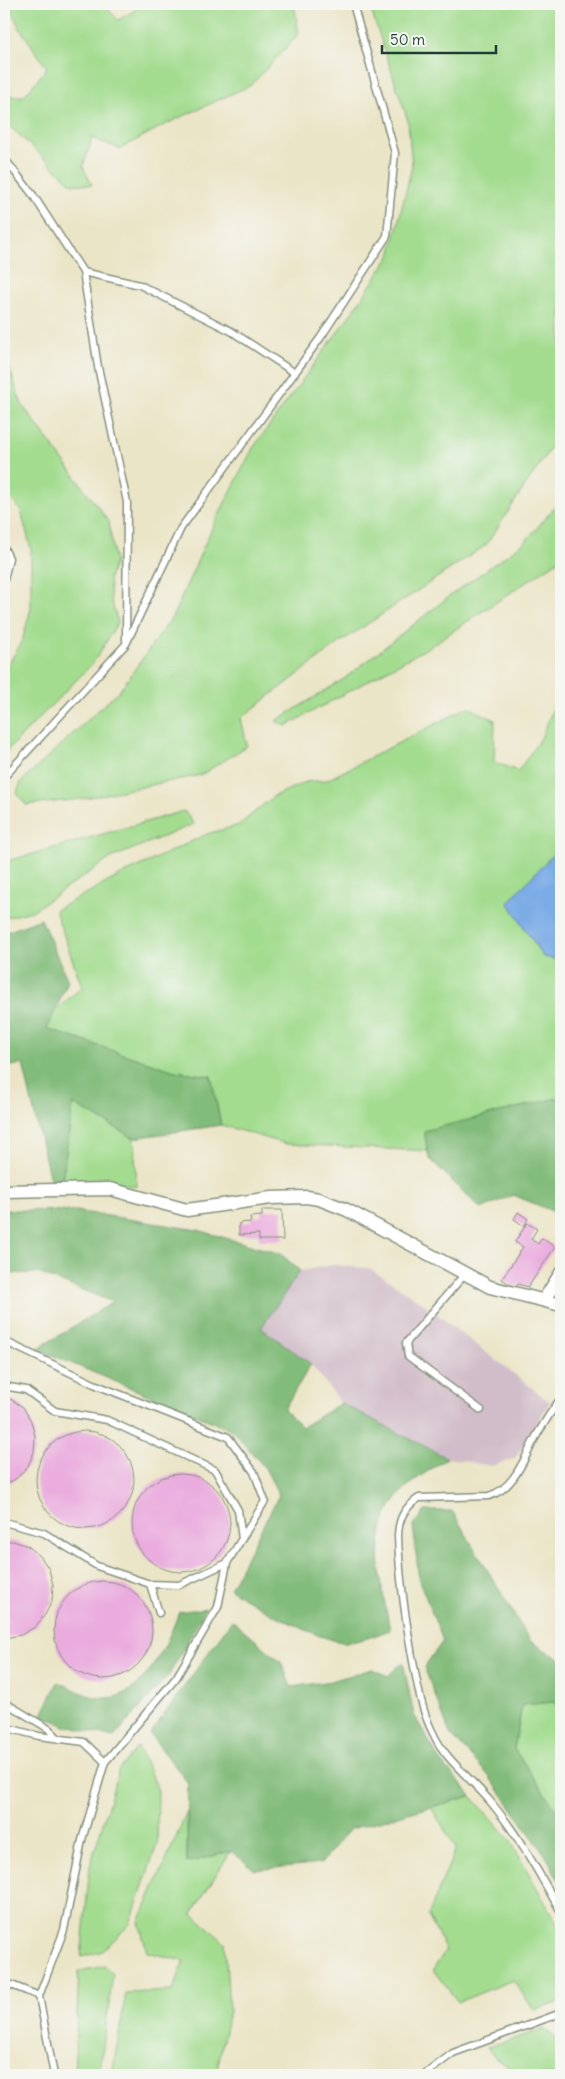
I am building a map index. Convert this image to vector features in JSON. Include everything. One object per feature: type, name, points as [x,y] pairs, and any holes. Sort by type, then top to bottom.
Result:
[{"type":"street","points":[[4,1191],[110,1189],[187,1210],[271,1198],[307,1197],[319,1199],[347,1210],[464,1275],[505,1292],[544,1300],[561,1306]]},
{"type":"street","points":[[544,1300],[561,1273]]},
{"type":"lane","points":[[4,778],[126,644],[181,528],[295,373],[387,236],[395,153],[353,4]]},
{"type":"lane","points":[[4,158],[33,195],[83,272],[98,366],[127,502],[126,644]]},
{"type":"lane","points":[[83,272],[140,285],[231,331],[295,373]]},
{"type":"lane","points":[[4,548],[9,558],[4,580]]},
{"type":"lane","points":[[464,1275],[406,1343],[408,1356],[481,1410]]},
{"type":"lane","points":[[4,1341],[94,1384],[228,1437],[254,1472],[265,1501],[227,1563],[218,1607],[176,1678],[104,1762],[82,1840],[64,1930],[39,1996],[54,2075]]},
{"type":"lane","points":[[4,1386],[26,1390],[55,1411],[107,1420],[215,1470],[238,1510],[242,1539]]},
{"type":"lane","points":[[561,1398],[536,1435],[524,1461],[499,1493],[490,1496],[419,1498],[403,1512],[399,1522],[398,1535],[404,1612],[425,1716],[443,1750],[489,1799],[507,1822],[561,1912]]},
{"type":"lane","points":[[4,1522],[44,1532],[97,1566],[150,1584],[179,1585],[227,1563]]},
{"type":"lane","points":[[150,1584],[159,1613]]},
{"type":"lane","points":[[4,1702],[48,1729],[59,1739]]},
{"type":"lane","points":[[4,1727],[59,1739],[84,1742],[104,1762]]},
{"type":"lane","points":[[4,1982],[39,1996]]},
{"type":"lane","points":[[424,2075],[453,2053],[561,2013]]},
{"type":"shaded area","points":[[333,1265],[369,1268],[421,1302],[550,1402],[515,1458],[492,1466],[447,1458],[341,1403],[311,1364],[261,1328],[300,1271]]},
{"type":"green space","points":[[9,4],[103,4],[118,20],[145,4],[294,4],[299,34],[251,85],[166,124],[120,149],[92,138],[83,167],[92,185],[72,184],[4,121],[4,96],[24,96],[47,68],[19,27]]},
{"type":"green space","points":[[369,4],[561,4],[561,432],[486,545],[342,641],[241,718],[247,746],[201,775],[81,799],[26,805],[17,793],[21,782],[120,690],[173,616],[212,528],[253,448],[358,304],[390,256],[412,166],[408,121]]},
{"type":"green space","points":[[4,353],[22,405],[109,522],[115,562],[109,578],[111,600],[118,622],[94,662],[4,754],[4,671],[22,642],[31,608],[31,549],[21,511],[4,490]]},
{"type":"green space","points":[[561,500],[561,559],[429,647],[286,726],[276,721],[344,679],[451,595],[525,542]]},
{"type":"green space","points":[[555,704],[561,708],[561,846],[508,902],[543,957],[561,960],[561,1097],[424,1131],[428,1151],[286,1144],[221,1125],[211,1076],[175,1071],[46,1029],[55,1010],[82,987],[55,910],[123,874],[207,834],[239,825],[274,796],[306,782],[327,780],[468,707],[495,720],[494,762],[518,771],[541,738]]},
{"type":"green space","points":[[184,811],[194,824],[111,858],[32,911],[4,918],[4,862]]},
{"type":"green space","points":[[41,919],[68,981],[47,1029],[175,1071],[211,1076],[221,1125],[134,1138],[73,1104],[62,1181],[50,1180],[23,1064],[4,1067],[4,933]]},
{"type":"green space","points":[[561,1097],[561,1218],[550,1210],[513,1195],[481,1209],[429,1158],[424,1131]]},
{"type":"green space","points":[[73,1104],[134,1138],[137,1187],[107,1181],[62,1181]]},
{"type":"green space","points":[[4,1210],[76,1211],[198,1230],[281,1254],[300,1271],[261,1328],[311,1364],[284,1409],[302,1427],[341,1403],[447,1458],[401,1493],[390,1508],[383,1524],[379,1559],[383,1595],[390,1630],[360,1640],[338,1641],[323,1637],[288,1622],[230,1589],[279,1495],[265,1468],[232,1430],[37,1349],[113,1302],[38,1273],[4,1274]]},
{"type":"green space","points":[[425,1511],[452,1511],[530,1641],[561,1660],[561,1709],[553,1702],[522,1705],[514,1749],[561,1817],[561,1884],[546,1856],[488,1775],[450,1734],[424,1667],[443,1641],[419,1580],[413,1525]]},
{"type":"green space","points":[[206,1608],[169,1675],[114,1737],[66,1726],[42,1715],[58,1682],[97,1698],[117,1696],[130,1690],[141,1681],[160,1654],[179,1612]]},
{"type":"green space","points":[[232,1620],[281,1662],[291,1687],[331,1681],[372,1669],[388,1676],[403,1662],[414,1715],[440,1760],[471,1796],[350,1829],[321,1863],[255,1870],[231,1851],[187,1863],[188,1783],[150,1734]]},
{"type":"green space","points":[[553,1702],[561,1709],[561,1817],[514,1749],[522,1705]]},
{"type":"green space","points":[[138,1747],[158,1790],[157,1844],[130,1924],[103,1951],[81,1957],[90,1866],[119,1769]]},
{"type":"green space","points":[[471,1796],[510,1840],[561,1931],[561,2002],[534,2010],[513,1980],[458,2002],[433,1970],[446,1950],[428,1916],[456,1848],[431,1807]]},
{"type":"green space","points":[[187,1812],[187,1863],[231,1851],[192,1913],[225,1943],[229,2011],[216,2075],[74,2075],[79,1971],[105,1966],[113,1974],[100,2069],[113,2069],[126,1993],[173,1991],[184,1961],[147,1952],[139,1922]]},
{"type":"green space","points":[[545,2029],[561,2043],[561,2075],[521,2075],[495,2058],[487,2047]]},
{"type":"water","points":[[561,846],[561,960],[543,957],[508,902]]},
{"type":"building","points":[[262,1210],[282,1210],[283,1240],[259,1240],[259,1234],[239,1235],[239,1223],[251,1222],[250,1217],[262,1216]]},
{"type":"building","points":[[518,1212],[528,1219],[524,1226],[514,1219]]},
{"type":"building","points":[[527,1223],[537,1229],[531,1239],[538,1244],[542,1238],[555,1247],[528,1287],[518,1284],[515,1288],[502,1279],[523,1247],[515,1242]]},
{"type":"building","points":[[4,1395],[23,1407],[31,1421],[35,1436],[34,1452],[28,1466],[17,1478],[4,1486]]},
{"type":"building","points":[[85,1431],[104,1435],[119,1446],[130,1461],[134,1480],[130,1499],[119,1514],[104,1525],[85,1529],[66,1525],[51,1514],[40,1499],[36,1480],[40,1461],[51,1446],[66,1435]]},
{"type":"building","points":[[181,1474],[200,1478],[215,1489],[226,1504],[230,1523],[226,1542],[215,1557],[200,1568],[181,1572],[162,1568],[147,1557],[136,1542],[132,1523],[136,1504],[147,1489],[162,1478]]},
{"type":"building","points":[[4,1541],[13,1541],[28,1546],[40,1556],[49,1569],[53,1585],[52,1601],[45,1615],[35,1627],[21,1635],[5,1638]]},
{"type":"building","points":[[103,1581],[122,1585],[137,1596],[148,1611],[152,1630],[148,1649],[137,1664],[122,1675],[103,1679],[84,1675],[69,1664],[58,1649],[54,1630],[58,1611],[69,1596],[84,1585]]}]
